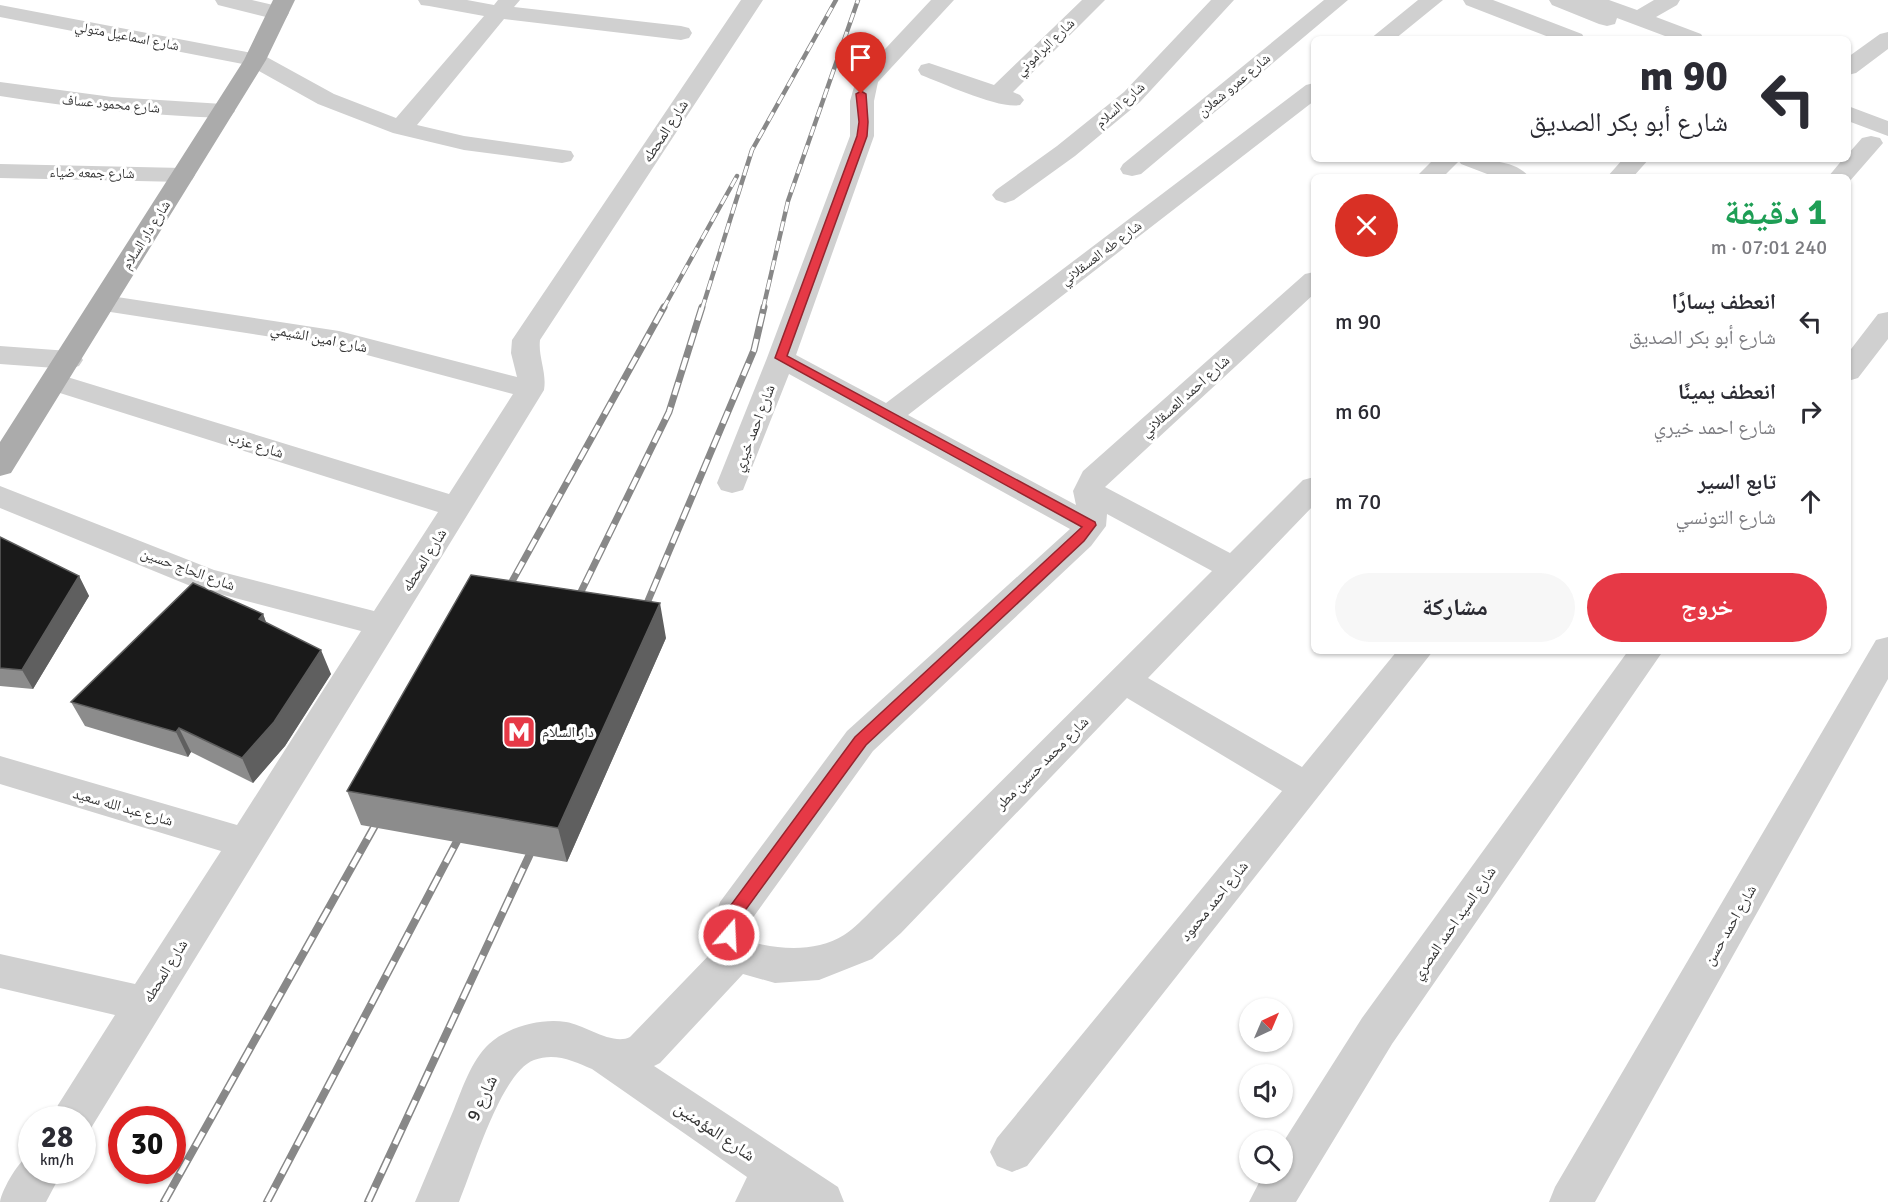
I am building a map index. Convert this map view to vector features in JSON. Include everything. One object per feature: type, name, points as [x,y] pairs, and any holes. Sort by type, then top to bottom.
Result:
[{"type":"main road","name":"شارع دار السلام","points":[[0,466],[105,303],[255,60],[281,6]]},
{"type":"street","points":[[226,0],[281,6]]},
{"type":"street","points":[[429,0],[504,6],[681,33]]},
{"type":"street","name":"شارع المحطه","points":[[81,1106],[530,390],[532,379],[531,368],[525,358],[526,340],[752,0]]},
{"type":"street","name":"شارع احمد خيري","points":[[732,483],[781,358],[862,136],[864,122],[861,94],[867,80],[943,0]]},
{"type":"street","name":"شارع البراموني","points":[[929,70],[1004,98],[1094,0]]},
{"type":"street","name":"شارع السلام","points":[[1005,195],[1066,152],[1132,97],[1223,0]]},
{"type":"street","name":"شارع عمرو شعلان","points":[[1132,169],[1336,0]]},
{"type":"street","points":[[1385,36],[1432,0]]},
{"type":"street","points":[[1474,0],[1566,36]]},
{"type":"street","points":[[1515,0],[1605,36]]},
{"type":"street","points":[[1560,0],[1651,36]]},
{"type":"street","points":[[1589,0],[1685,36]]},
{"type":"street","points":[[1638,19],[1669,0]]},
{"type":"street","points":[[401,128],[504,6]]},
{"type":"street","name":"شارع اسماعيل متولي","points":[[0,11],[255,60],[326,99],[401,128],[464,143],[562,156]]},
{"type":"street","points":[[1851,66],[1886,42]]},
{"type":"street","name":"شارع محمود عساف","points":[[0,89],[62,100],[127,107],[223,111]]},
{"type":"street","name":"شارع طه العسقلاني","points":[[888,416],[1311,92]]},
{"type":"street","points":[[1851,155],[1863,130]]},
{"type":"street","points":[[1431,174],[1445,162]]},
{"type":"street","points":[[1478,162],[1509,174]]},
{"type":"street","points":[[1622,174],[1634,162]]},
{"type":"street","name":"شارع جمعه ضياء","points":[[0,171],[183,175]]},
{"type":"street","name":"شارع احمد العسقلاني","points":[[1088,491],[1094,478],[1311,283]]},
{"type":"street","name":"شارع امين الشيمي","points":[[105,303],[339,339],[530,390]]},
{"type":"street","points":[[1851,368],[1888,320]]},
{"type":"street","name":"شارع عزب","points":[[0,355],[62,371],[457,507]]},
{"type":"street","points":[[781,358],[1090,525]]},
{"type":"street","name":"شارع محمد حسين مطر","points":[[735,955],[775,966],[808,964],[819,963],[858,947],[887,921],[1311,490]]},
{"type":"street","points":[[608,1059],[634,1057],[645,1050],[735,955],[729,935],[734,914],[860,741],[1080,538],[1090,525],[1092,503],[1088,491]]},
{"type":"street","points":[[1088,491],[1233,569]]},
{"type":"street","name":"شارع الحاج حسين","points":[[0,496],[205,579],[382,626]]},
{"type":"street","name":"شارع احمد حسن","points":[[1571,1202],[1888,649]]},
{"type":"street","name":"شارع احمد محمود","points":[[1012,1152],[1414,654]]},
{"type":"street","name":"شارع السيد احمد المصري","points":[[1271,1202],[1377,1031],[1644,654]]},
{"type":"street","points":[[1124,680],[1306,787]]},
{"type":"street","name":"شارع عبد الله سعيد","points":[[0,771],[246,843]]},
{"type":"street","points":[[0,970],[144,1004]]},
{"type":"street","name":"شارع 9","points":[[437,1202],[489,1077],[505,1056],[528,1042],[553,1038],[578,1043],[608,1059]]},
{"type":"street","name":"شارع المؤمنين","points":[[608,1059],[766,1186],[822,1202]]},
{"type":"street","points":[[21,1202],[32,1184]]},
{"type":"building","points":[[0,537],[79,576],[22,670],[0,668]]},
{"type":"building","name":"دار السلام","points":[[471,575],[660,603],[558,828],[347,791]]},
{"type":"building","points":[[193,583],[263,614],[259,619],[321,650],[274,722],[242,758],[179,728],[176,732],[71,702]]},
{"type":"railway","points":[[702,309],[752,150],[836,0]]},
{"type":"railway","points":[[763,309],[788,201],[858,0]]},
{"type":"railway","points":[[663,309],[737,176]]},
{"type":"railway","points":[[504,596],[664,307]]},
{"type":"railway","points":[[574,606],[669,412],[702,307]]},
{"type":"railway","points":[[642,615],[754,350],[764,307]]},
{"type":"railway","points":[[164,1202],[382,813]]},
{"type":"railway","points":[[267,1202],[465,826]]},
{"type":"railway","points":[[368,1202],[536,841]]},
{"type":"place","name":"دار السلام","points":[[519,732]]},
{"type":"route","points":[[729,935],[734,914],[860,741],[1080,538],[1090,525],[781,358],[862,136],[864,122],[861,94]]}]
